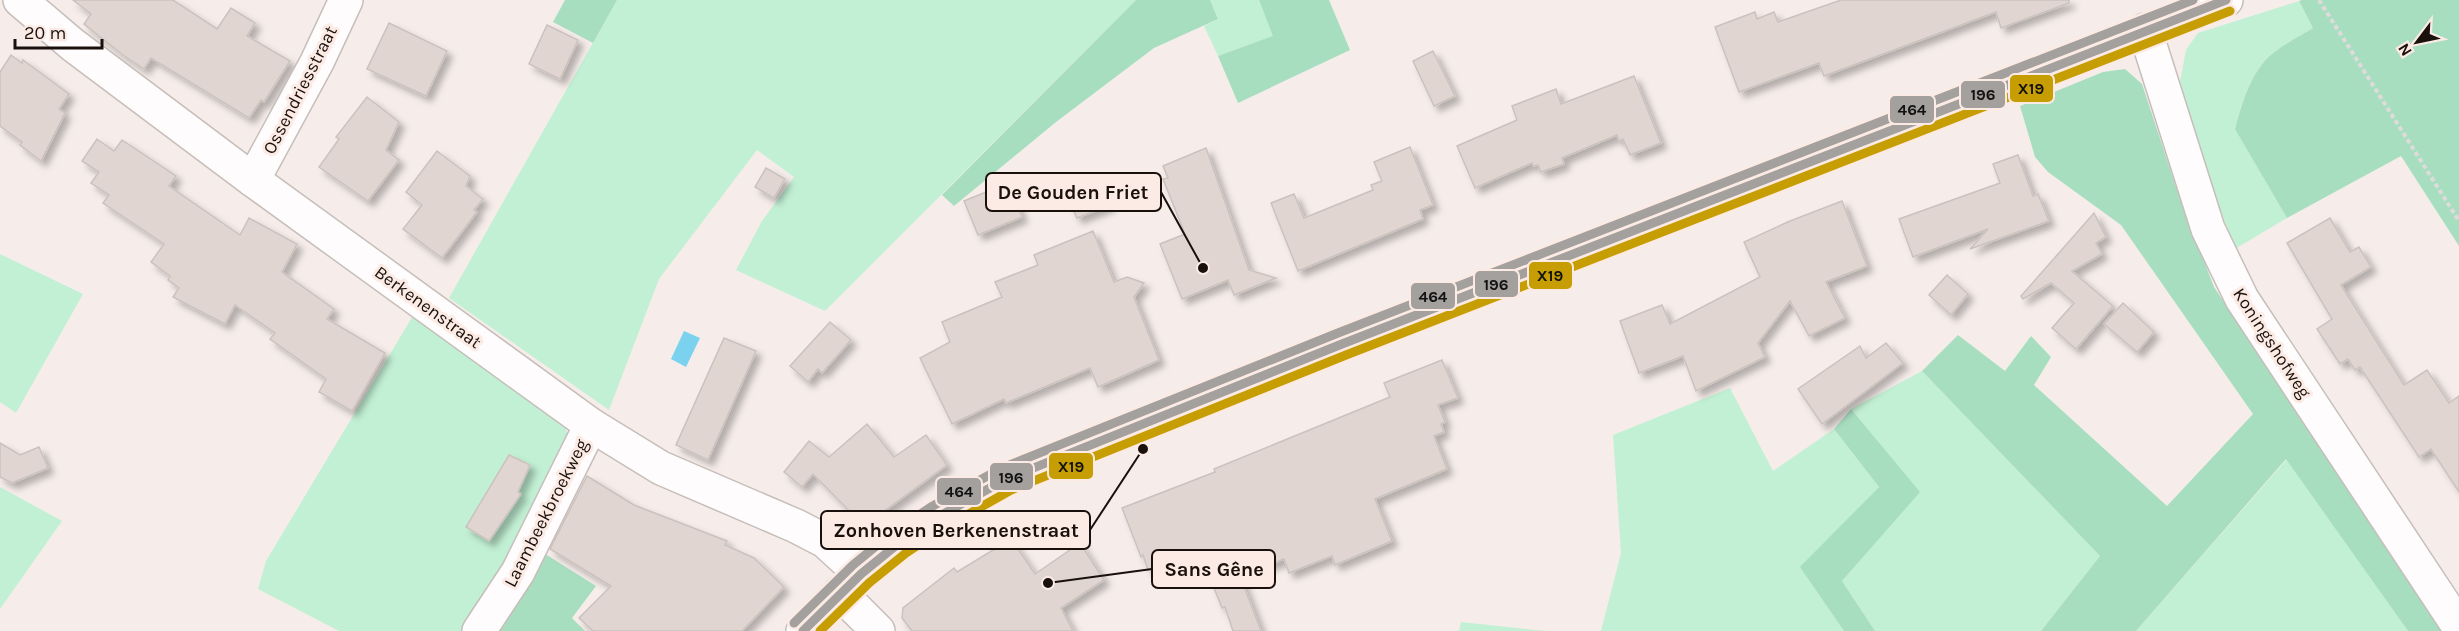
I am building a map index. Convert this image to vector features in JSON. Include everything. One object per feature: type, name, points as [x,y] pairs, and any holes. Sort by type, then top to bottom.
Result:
[{"type":"street","name":"Berkenenstraat","points":[[20,0],[73,45],[253,180],[591,425],[661,468],[796,526],[825,541],[878,631]]},
{"type":"street","name":"Ossendriesstraat","points":[[253,180],[317,62],[346,0]]},
{"type":"street","points":[[803,631],[851,583],[900,543],[957,506],[1006,479],[1064,454],[2226,0]]},
{"type":"street","name":"Koningshofweg","points":[[2145,30],[2208,229],[2242,299],[2459,627]]},
{"type":"street","name":"Laambeekbroekweg","points":[[479,631],[518,572],[591,425]]},
{"type":"path","points":[[2319,0],[2459,221]]},
{"type":"green space","points":[[565,0],[617,0],[593,43],[553,22]]},
{"type":"green space","points":[[617,0],[1136,0],[825,311],[736,270],[762,221],[794,177],[757,150],[659,279],[609,410],[449,298]]},
{"type":"green space","points":[[1136,0],[1210,0],[1218,19],[1154,48],[1056,122],[954,206],[942,195]]},
{"type":"green space","points":[[1210,0],[1259,0],[1274,36],[1218,56],[1204,26],[1218,19]]},
{"type":"green space","points":[[1259,0],[1329,0],[1350,50],[1238,103],[1218,56],[1273,36]]},
{"type":"green space","points":[[2459,0],[2459,246],[2401,156],[2287,218],[2235,129],[2249,86],[2263,63],[2280,48],[2313,28],[2299,1]]},
{"type":"green space","points":[[2299,1],[2313,28],[2280,48],[2263,63],[2249,86],[2235,128],[2287,218],[2235,249],[2191,130],[2180,82],[2186,50],[2198,33]]},
{"type":"green space","points":[[2125,69],[2142,84],[2180,199],[2214,287],[2441,631],[2408,631],[2286,459],[2136,631],[2041,631],[2100,556],[1922,371],[1958,335],[2005,371],[2031,336],[2051,357],[2034,385],[2167,506],[2253,414],[2121,225],[2048,172],[2035,157],[2020,106],[2103,72]]},
{"type":"green space","points":[[0,254],[83,294],[16,413],[0,402]]},
{"type":"green space","points":[[417,309],[564,421],[568,437],[545,495],[466,631],[339,631],[258,589],[266,561]]},
{"type":"green space","points":[[1922,371],[2100,556],[2041,631],[1875,631],[1842,581],[1919,492],[1851,409]]},
{"type":"green space","points":[[1730,388],[1773,471],[1834,429],[1879,487],[1801,567],[1844,631],[1601,631],[1621,553],[1613,435]]},
{"type":"green space","points":[[1851,409],[1920,492],[1842,581],[1875,631],[1844,631],[1800,567],[1879,487],[1834,429]]},
{"type":"green space","points":[[2287,459],[2408,631],[2136,631]]},
{"type":"green space","points":[[0,487],[62,521],[0,609]]},
{"type":"green space","points":[[539,550],[596,586],[572,618],[585,631],[488,631]]},
{"type":"green space","points":[[1461,622],[1546,631],[1459,631]]},
{"type":"water","points":[[684,331],[700,338],[686,367],[671,359]]},
{"type":"building","points":[[73,0],[173,0],[217,29],[231,8],[255,23],[247,36],[290,61],[264,102],[261,100],[249,118],[151,58],[144,69],[123,55],[84,24],[91,14]]},
{"type":"building","points":[[1841,0],[2069,0],[2069,3],[2001,28],[1996,12],[1824,76],[1819,63],[1739,92],[1715,27],[1755,12],[1757,19],[1774,12],[1778,22]]},
{"type":"building","points":[[389,23],[447,51],[426,96],[367,69]]},
{"type":"building","points":[[547,25],[578,40],[560,79],[529,64]]},
{"type":"building","points":[[1433,51],[1455,96],[1434,106],[1413,61]]},
{"type":"building","points":[[11,55],[22,63],[23,60],[69,94],[59,109],[65,113],[41,161],[20,145],[22,142],[0,126],[0,72]]},
{"type":"building","points":[[1634,76],[1661,143],[1630,155],[1623,139],[1619,141],[1617,135],[1562,158],[1564,164],[1541,172],[1538,165],[1533,166],[1532,163],[1475,188],[1457,146],[1517,120],[1512,106],[1556,89],[1561,104]]},
{"type":"building","points":[[367,97],[399,122],[386,150],[399,160],[368,201],[319,167],[339,139],[336,137]]},
{"type":"building","points":[[97,139],[114,151],[122,140],[176,176],[169,186],[240,235],[249,218],[297,244],[282,272],[334,309],[327,319],[385,353],[352,411],[319,392],[326,379],[270,339],[275,333],[235,305],[225,324],[173,297],[179,288],[168,280],[170,276],[151,262],[164,244],[103,203],[109,195],[91,183],[99,172],[82,161]]},
{"type":"building","points":[[1410,147],[1433,205],[1420,210],[1423,219],[1298,271],[1271,203],[1294,194],[1304,218],[1373,190],[1371,185],[1382,181],[1374,162]]},
{"type":"building","points":[[1206,148],[1249,270],[1276,278],[1234,295],[1228,280],[1182,299],[1160,244],[1185,234],[1163,179],[1168,178],[1163,166]]},
{"type":"building","points":[[437,151],[470,176],[466,186],[483,199],[474,210],[477,212],[442,258],[403,229],[422,205],[406,192]]},
{"type":"building","points":[[2018,155],[2033,196],[2038,194],[2049,221],[1970,249],[1988,229],[1913,257],[1899,219],[2000,183],[1993,164]]},
{"type":"building","points":[[766,168],[785,179],[774,198],[755,187]]},
{"type":"building","points":[[1101,180],[1110,205],[1077,218],[1066,195]]},
{"type":"building","points":[[1008,183],[1022,217],[978,235],[964,201]]},
{"type":"building","points":[[1842,201],[1867,266],[1826,282],[1845,318],[1809,336],[1790,301],[1758,343],[1765,357],[1696,391],[1683,356],[1639,373],[1620,321],[1662,305],[1670,324],[1760,277],[1744,242]]},
{"type":"building","points":[[2094,213],[2106,237],[2096,243],[2102,254],[2072,271],[2113,306],[2076,349],[2052,328],[2074,303],[2051,283],[2023,299],[2021,296]]},
{"type":"building","points":[[2330,218],[2350,252],[2359,247],[2371,267],[2341,285],[2404,385],[2427,370],[2449,403],[2459,396],[2459,492],[2431,449],[2419,457],[2360,367],[2355,370],[2348,359],[2340,364],[2317,329],[2332,319],[2287,243]]},
{"type":"building","points":[[1093,231],[1114,282],[1127,277],[1144,283],[1134,297],[1159,360],[1098,387],[1090,368],[1006,403],[1004,399],[952,424],[920,358],[950,342],[942,322],[1002,297],[995,282],[1038,265],[1034,255]]},
{"type":"building","points":[[1947,275],[1968,294],[1951,315],[1929,295]]},
{"type":"building","points":[[2123,303],[2154,332],[2137,352],[2104,324]]},
{"type":"building","points":[[830,322],[851,340],[822,373],[818,369],[808,382],[790,366]]},
{"type":"building","points":[[724,338],[756,351],[708,460],[676,445]]},
{"type":"building","points":[[1886,343],[1903,363],[1822,424],[1798,389],[1860,346],[1866,358]]},
{"type":"building","points":[[1442,360],[1458,398],[1438,405],[1445,422],[1441,424],[1444,432],[1434,436],[1447,469],[1375,499],[1392,541],[1335,565],[1332,556],[1289,573],[1284,559],[1240,576],[1261,631],[1233,631],[1225,607],[1222,608],[1199,550],[1148,570],[1122,508],[1215,472],[1214,469],[1390,397],[1384,383]]},
{"type":"building","points":[[867,424],[894,457],[926,435],[947,465],[868,523],[860,522],[813,474],[802,487],[784,472],[809,441],[829,457]]},
{"type":"building","points":[[0,443],[20,455],[39,447],[48,468],[12,483],[0,477]]},
{"type":"building","points":[[509,455],[530,465],[518,492],[521,494],[489,541],[466,527]]},
{"type":"building","points":[[587,476],[634,505],[727,541],[725,545],[754,558],[784,587],[742,631],[593,631],[579,618],[611,586],[550,549]]},
{"type":"building","points":[[1011,539],[1035,574],[1080,543],[1104,580],[1061,608],[1073,631],[912,631],[902,618],[903,608],[954,568],[957,572]]},
{"type":"transit line","name":"464","points":[[794,623],[853,565],[892,533],[931,507],[1002,468],[1338,333],[2193,0]]},
{"type":"transit line","name":"196","points":[[803,631],[861,574],[899,543],[938,517],[1006,479],[1342,344],[2226,0]]},
{"type":"transit line","name":"X19","points":[[820,631],[869,583],[906,553],[944,528],[1011,490],[1346,355],[2230,11]]},
{"type":"place","name":"De Gouden Friet","points":[[1203,268]]},
{"type":"place","name":"Zonhoven Berkenenstraat","points":[[1143,449]]},
{"type":"place","name":"Sans Gêne","points":[[1048,583]]}]
